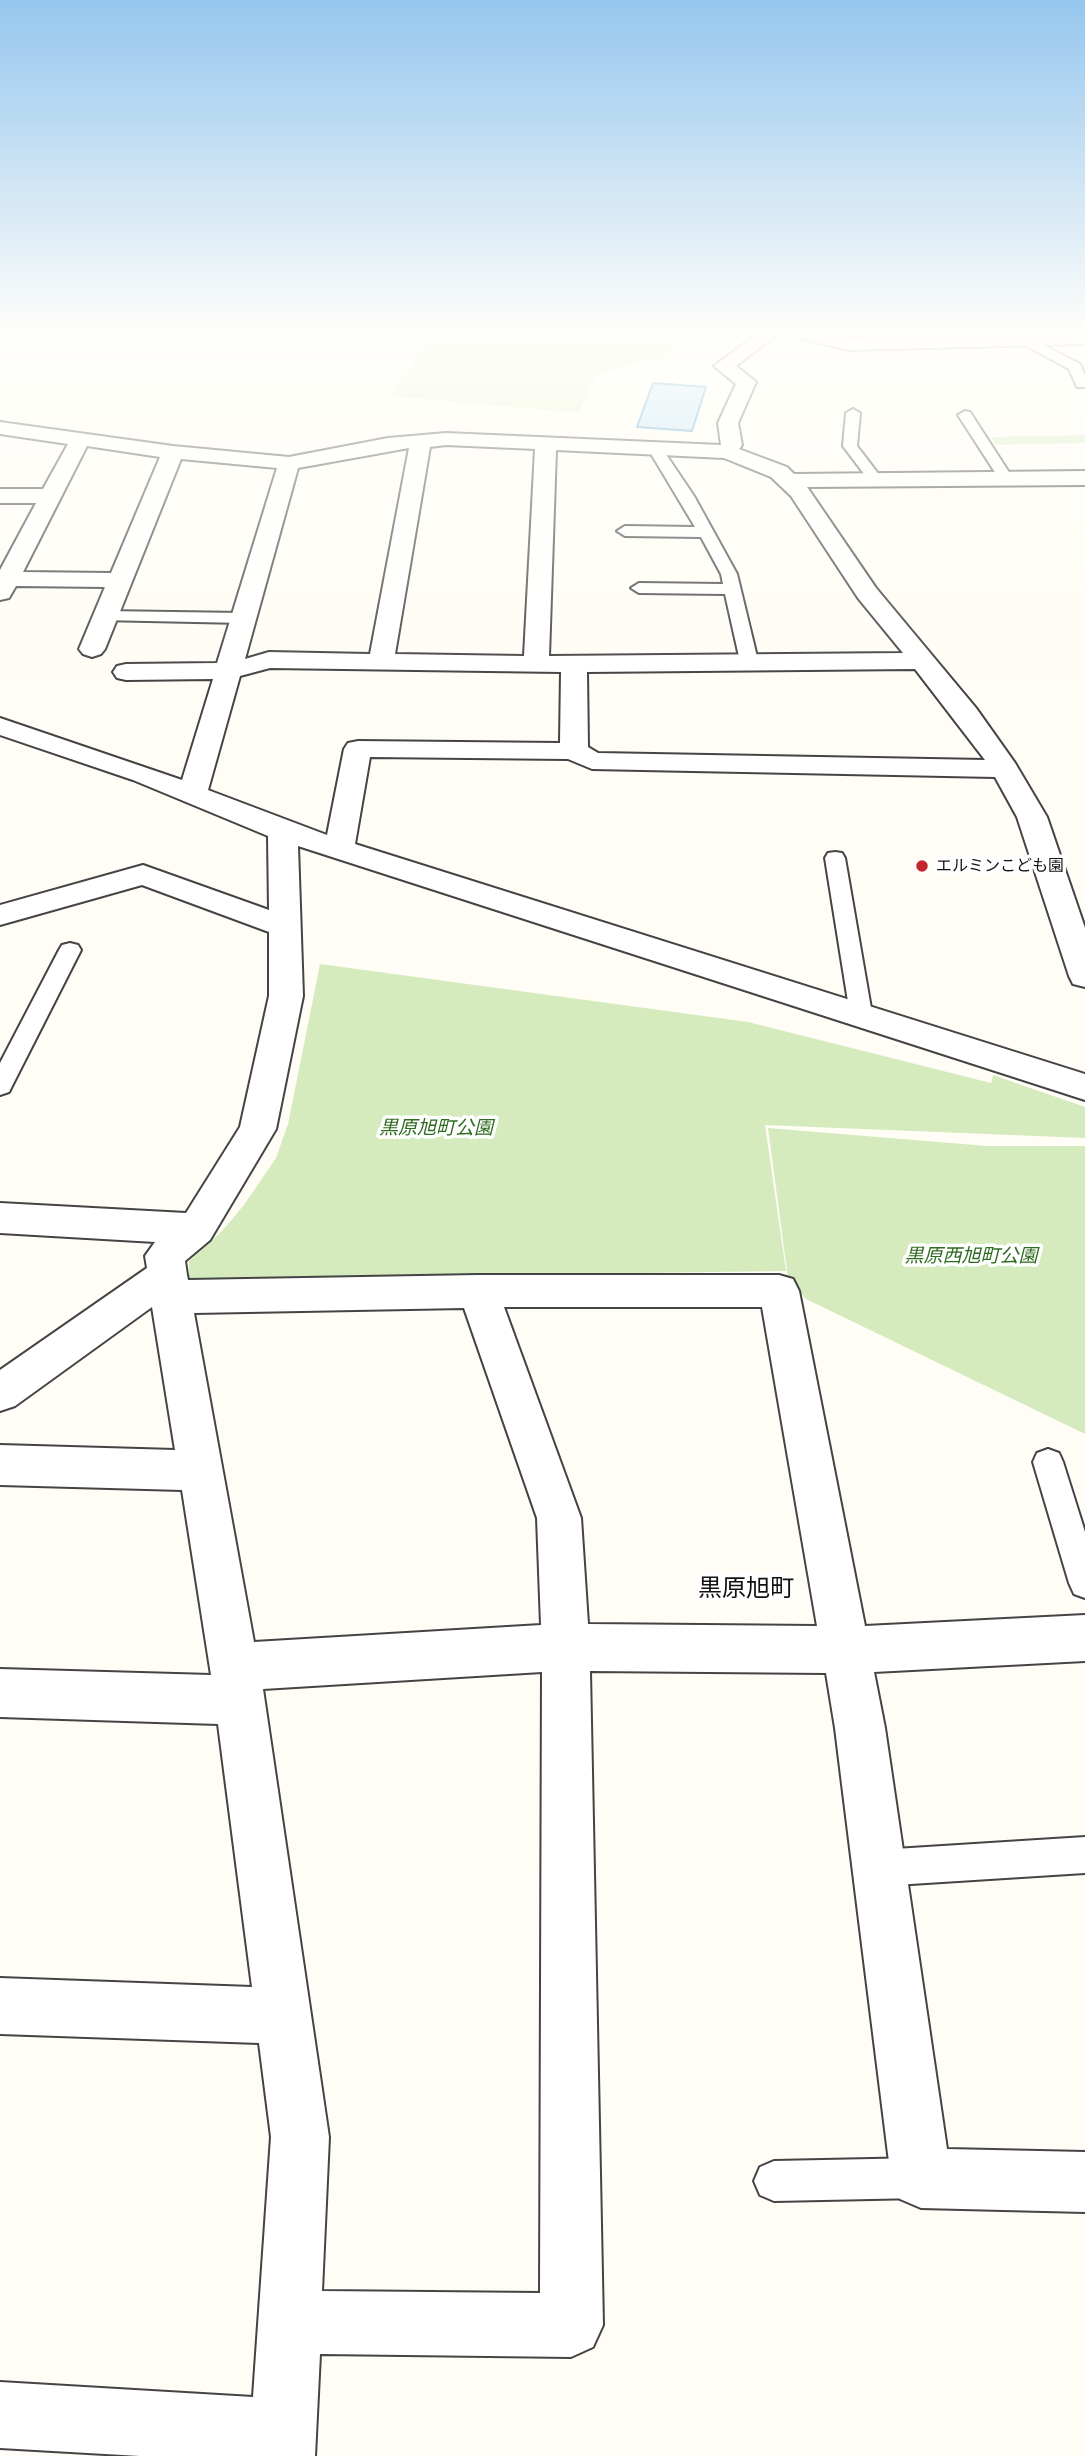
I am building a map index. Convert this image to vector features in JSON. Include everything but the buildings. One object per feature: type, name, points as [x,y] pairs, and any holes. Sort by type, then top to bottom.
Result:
[{"type":"street","points":[[2,583],[76,449]]},
{"type":"street","points":[[151,449],[289,463],[364,449]]},
{"type":"street","points":[[381,661],[420,449]]},
{"type":"street","points":[[536,664],[546,449]]},
{"type":"street","points":[[674,449],[727,453],[779,472],[799,492],[867,593],[966,714],[1004,769],[1032,817],[1085,976]]},
{"type":"street","points":[[727,453],[730,449]]},
{"type":"street","points":[[92,649],[173,452]]},
{"type":"street","points":[[191,794],[289,463]]},
{"type":"street","points":[[789,481],[1085,478]]},
{"type":"street","points":[[0,496],[51,496]]},
{"type":"street","points":[[2,583],[119,580]]},
{"type":"street","points":[[126,672],[228,671],[269,660],[536,664],[922,661]]},
{"type":"street","points":[[575,664],[575,751]]},
{"type":"street","points":[[0,726],[143,774],[283,831],[1085,1087]]},
{"type":"street","points":[[339,849],[358,749],[575,751],[592,761],[1004,769]]},
{"type":"street","points":[[0,2415],[283,2444],[300,2137],[237,1683],[164,1256],[196,1229],[258,1129],[286,996],[283,831]]},
{"type":"street","points":[[0,915],[143,875],[283,926]]},
{"type":"street","points":[[0,1218],[196,1229]]},
{"type":"street","points":[[0,1393],[170,1286],[478,1291],[779,1290],[860,1728],[921,2178],[1085,2182]]},
{"type":"street","points":[[291,2322],[571,2325],[565,1647],[559,1518],[478,1291]]},
{"type":"street","points":[[0,1465],[202,1471]]},
{"type":"street","points":[[0,1693],[237,1683],[565,1647],[846,1650],[1085,1638]]},
{"type":"street","points":[[0,2006],[284,2016]]},
{"type":"lane","points":[[655,449],[729,574],[749,661]]},
{"type":"lane","points":[[852,449],[876,480]]},
{"type":"lane","points":[[987,449],[1005,477]]},
{"type":"lane","points":[[625,531],[705,532]]},
{"type":"lane","points":[[639,588],[733,589]]},
{"type":"lane","points":[[105,617],[243,618]]},
{"type":"lane","points":[[835,858],[861,1014]]},
{"type":"lane","points":[[0,1086],[69,950]]},
{"type":"lane","points":[[1048,1462],[1085,1583]]},
{"type":"lane","points":[[879,1868],[1085,1855]]},
{"type":"lane","points":[[774,2181],[921,2178]]},
{"type":"green space","name":"黒原旭町公園","points":[[320,964],[748,1022],[991,1083],[993,1075],[1085,1107],[1085,1138],[765,1125],[786,1271],[189,1279],[189,1261],[222,1231],[244,1205],[276,1158],[288,1124]]},
{"type":"green space","name":"黒原西旭町公園","points":[[768,1128],[987,1146],[1085,1146],[1085,1434],[806,1299],[788,1278]]},
{"type":"place","name":"エルミンこども園","points":[[922,866]]},
{"type":"district","name":"黒原旭町","points":[[746,1589]]}]
